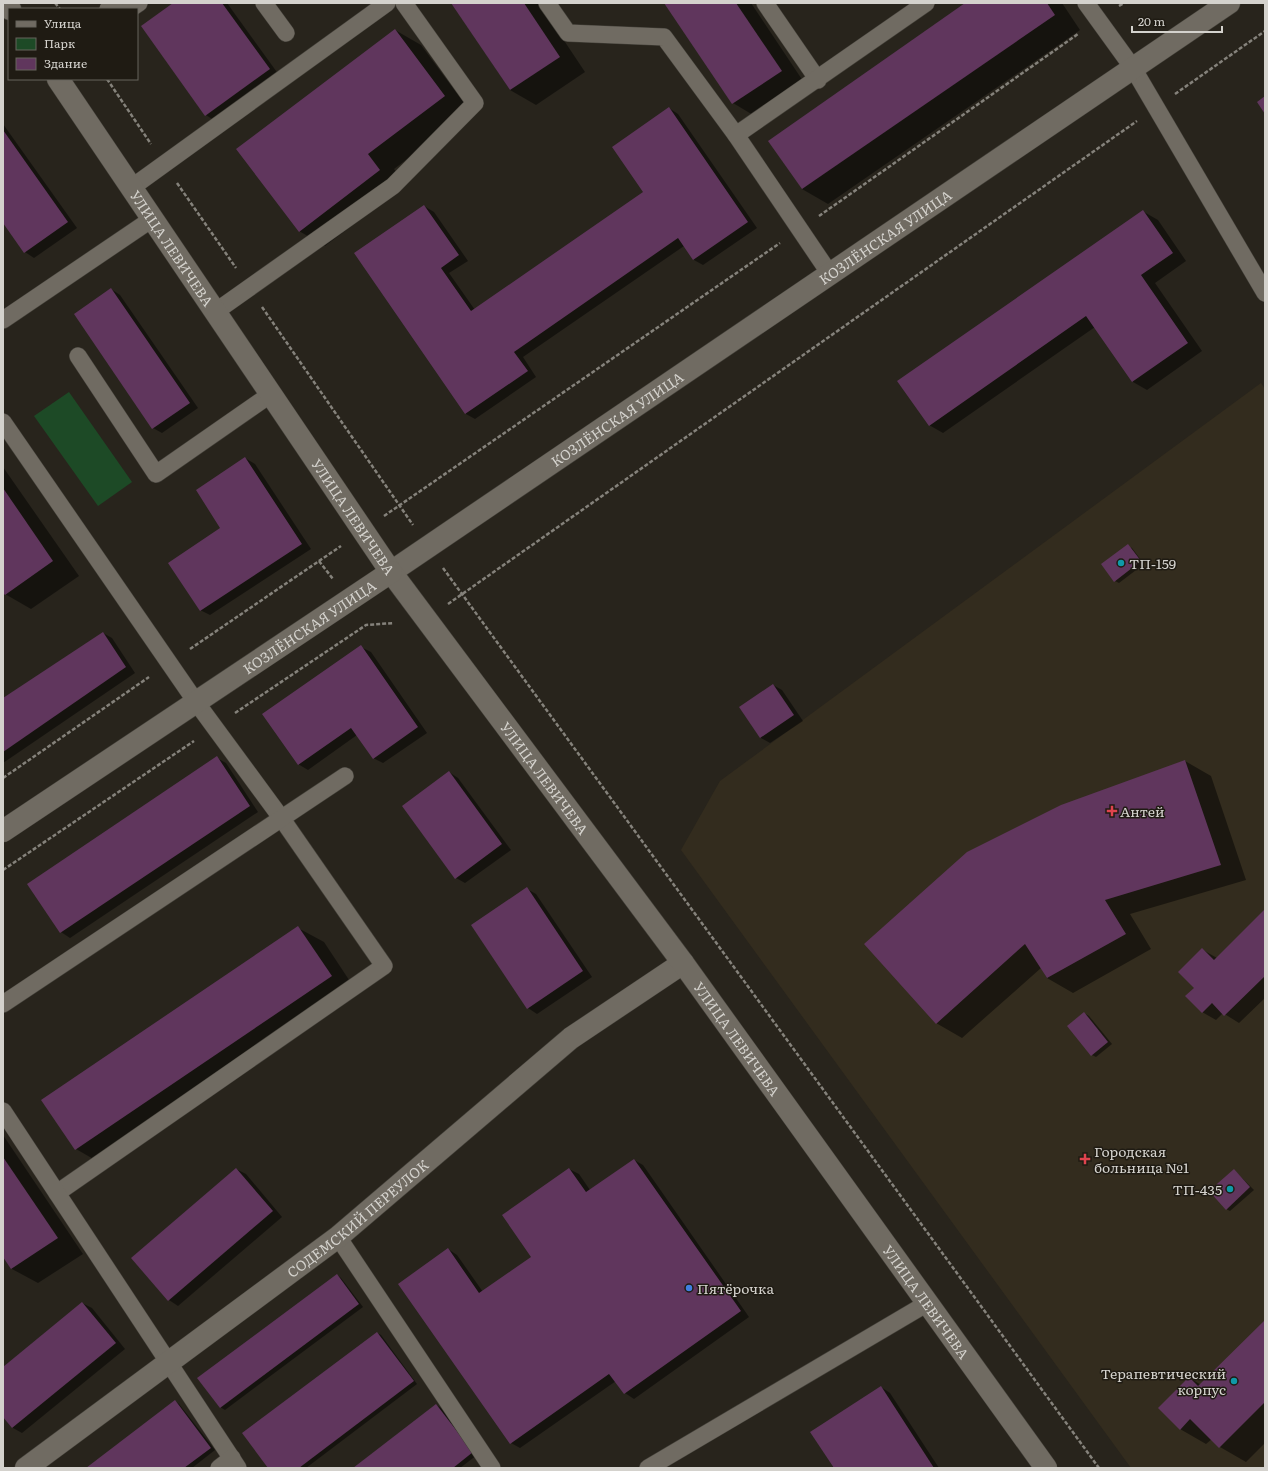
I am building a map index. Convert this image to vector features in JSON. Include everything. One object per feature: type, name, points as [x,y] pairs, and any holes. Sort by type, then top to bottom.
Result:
[{"type":"street","name":"КОЗЛЁНСКАЯ УЛИЦА","points":[[3,831],[391,572],[1229,3]]},
{"type":"street","name":"УЛИЦА ЛЕВИЧЕВА","points":[[59,80],[391,572],[683,963],[926,1304],[1046,1468]]},
{"type":"street","name":"СОДЕМСКИЙ ПЕРЕУЛОК","points":[[26,1468],[338,1237],[571,1038],[683,963]]},
{"type":"lane","points":[[264,3],[286,33]]},
{"type":"lane","points":[[131,188],[388,3]]},
{"type":"lane","points":[[215,312],[393,186],[475,103],[404,3]]},
{"type":"lane","points":[[548,3],[568,32],[664,37],[736,135],[830,274]]},
{"type":"lane","points":[[765,3],[818,80]]},
{"type":"lane","points":[[736,135],[818,80],[926,3]]},
{"type":"lane","points":[[1086,3],[1133,68],[1265,293]]},
{"type":"lane","points":[[3,320],[152,219]]},
{"type":"lane","points":[[78,356],[156,474],[271,394]]},
{"type":"lane","points":[[3,422],[196,702],[282,819],[384,966],[57,1193]]},
{"type":"lane","points":[[3,1004],[345,776]]},
{"type":"lane","points":[[3,1111],[168,1363],[230,1465]]},
{"type":"lane","points":[[338,1237],[492,1468]]},
{"type":"lane","points":[[648,1468],[926,1304]]},
{"type":"path","points":[[3,778],[400,506],[1124,3]]},
{"type":"path","points":[[3,870],[366,625],[426,620],[1265,32]]},
{"type":"path","points":[[108,80],[428,547],[1099,1468]]},
{"type":"shaded area","name":"Городская больница №1","points":[[1261,383],[1265,389],[1265,1468],[1131,1468],[681,850],[720,781]]},
{"type":"green space","points":[[69,392],[132,482],[98,506],[34,416]]},
{"type":"building","points":[[173,3],[222,3],[270,69],[205,116],[141,26]]},
{"type":"building","points":[[451,3],[524,3],[560,57],[510,90]]},
{"type":"building","points":[[664,3],[736,3],[782,71],[732,104]]},
{"type":"building","points":[[965,3],[1047,3],[1055,15],[802,189],[768,141]]},
{"type":"building","points":[[395,29],[445,96],[368,154],[380,170],[299,232],[236,149]]},
{"type":"building","points":[[1265,96],[1265,114],[1257,102]]},
{"type":"building","points":[[669,107],[748,222],[693,260],[678,238],[514,352],[528,371],[465,414],[354,253],[424,205],[459,255],[441,268],[471,311],[643,192],[612,147]]},
{"type":"building","points":[[3,130],[68,222],[24,253],[3,223]]},
{"type":"building","points":[[1143,210],[1173,253],[1141,275],[1188,343],[1132,382],[1086,316],[929,426],[897,381]]},
{"type":"building","points":[[111,288],[190,403],[152,429],[74,314]]},
{"type":"building","points":[[245,457],[302,544],[200,611],[168,563],[220,528],[196,490]]},
{"type":"building","points":[[3,488],[53,561],[5,595],[3,593]]},
{"type":"building","name":"ТП-159","points":[[1128,544],[1141,561],[1114,582],[1101,564]]},
{"type":"building","points":[[103,632],[126,667],[3,752],[3,698]]},
{"type":"building","points":[[361,645],[418,727],[373,759],[351,728],[298,765],[262,714]]},
{"type":"building","points":[[773,684],[794,715],[760,738],[739,707]]},
{"type":"building","points":[[217,756],[250,806],[60,933],[27,884]]},
{"type":"building","points":[[1185,760],[1221,865],[1105,900],[1126,934],[1047,978],[1025,944],[936,1024],[864,944],[967,852],[1061,805]]},
{"type":"building","points":[[449,771],[502,844],[455,879],[402,806]]},
{"type":"building","points":[[527,887],[583,971],[527,1009],[471,925]]},
{"type":"building","points":[[1265,909],[1265,976],[1224,1016],[1212,1003],[1202,1013],[1185,996],[1194,988],[1178,972],[1202,948],[1214,960]]},
{"type":"building","points":[[298,926],[332,976],[75,1150],[41,1100]]},
{"type":"building","points":[[1084,1012],[1108,1042],[1091,1056],[1067,1026]]},
{"type":"building","points":[[3,1157],[58,1238],[11,1269],[3,1257]]},
{"type":"building","points":[[634,1159],[741,1311],[624,1394],[609,1374],[510,1444],[398,1284],[448,1248],[479,1293],[531,1257],[502,1215],[569,1168],[586,1192]]},
{"type":"building","points":[[236,1168],[273,1211],[168,1301],[131,1258]]},
{"type":"building","name":"ТП-435","points":[[1234,1169],[1250,1187],[1226,1210],[1209,1191]]},
{"type":"building","points":[[337,1274],[359,1304],[220,1408],[197,1378]]},
{"type":"building","points":[[82,1302],[116,1343],[12,1428],[3,1417],[3,1367]]},
{"type":"building","name":"Терапевтический корпус","points":[[1265,1320],[1265,1402],[1219,1448],[1190,1419],[1180,1430],[1158,1408],[1189,1377],[1198,1386]]},
{"type":"building","points":[[377,1332],[414,1381],[299,1468],[268,1468],[242,1433]]},
{"type":"building","points":[[881,1386],[934,1468],[834,1468],[810,1432]]},
{"type":"building","points":[[175,1400],[211,1448],[184,1468],[86,1468]]},
{"type":"building","points":[[436,1404],[473,1452],[453,1468],[353,1468]]},
{"type":"place","name":"ТП-159","points":[[1121,563]]},
{"type":"place","name":"Антей","points":[[1112,811]]},
{"type":"place","name":"Городская больница №1","points":[[1085,1159]]},
{"type":"place","name":"ТП-435","points":[[1230,1189]]},
{"type":"place","name":"Пятёрочка","points":[[689,1288]]},
{"type":"place","name":"Терапевтический корпус","points":[[1234,1381]]}]
